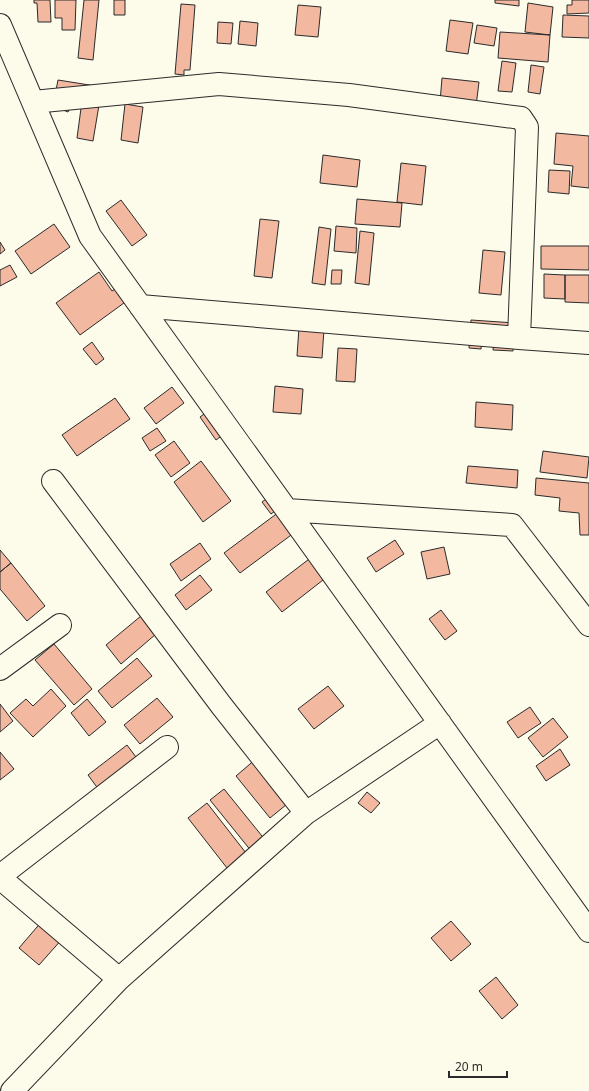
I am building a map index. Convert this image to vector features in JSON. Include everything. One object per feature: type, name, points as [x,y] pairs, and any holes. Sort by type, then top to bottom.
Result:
[{"type":"street","points":[[0,25],[90,236],[589,931]]},
{"type":"street","points":[[33,102],[219,84],[349,95],[521,118],[527,127],[519,338]]},
{"type":"street","points":[[140,306],[589,343]]},
{"type":"street","points":[[53,481],[221,705],[306,813]]},
{"type":"street","points":[[287,510],[512,525],[589,625]]},
{"type":"street","points":[[0,669],[60,626]]},
{"type":"street","points":[[12,1091],[119,979],[306,813],[440,723]]},
{"type":"street","points":[[119,979],[0,877],[167,747]]},
{"type":"building","points":[[34,0],[50,0],[51,22],[38,22],[37,3],[34,3]]},
{"type":"building","points":[[55,0],[76,0],[75,30],[62,30],[62,18],[55,18]]},
{"type":"building","points":[[84,0],[99,0],[93,60],[78,58]]},
{"type":"building","points":[[114,0],[125,0],[125,15],[114,15]]},
{"type":"building","points":[[495,0],[519,0],[519,6],[495,3]]},
{"type":"building","points":[[572,0],[589,0],[589,13],[567,14],[567,5],[572,5]]},
{"type":"building","points":[[528,3],[553,7],[550,35],[525,32]]},
{"type":"building","points":[[181,4],[195,5],[190,70],[184,70],[184,75],[175,74]]},
{"type":"building","points":[[298,5],[321,7],[318,37],[295,35]]},
{"type":"building","points":[[563,15],[589,16],[589,38],[562,37]]},
{"type":"building","points":[[450,20],[473,23],[468,54],[446,51]]},
{"type":"building","points":[[240,21],[258,23],[256,46],[238,44]]},
{"type":"building","points":[[218,22],[233,23],[231,44],[217,43]]},
{"type":"building","points":[[477,25],[497,28],[494,46],[474,43]]},
{"type":"building","points":[[500,32],[550,35],[548,62],[498,58]]},
{"type":"building","points":[[502,61],[516,63],[512,92],[498,91]]},
{"type":"building","points":[[531,65],[544,67],[540,94],[528,92]]},
{"type":"building","points":[[442,78],[479,82],[476,106],[440,102]]},
{"type":"building","points":[[58,80],[102,87],[93,141],[77,138],[82,101],[74,100],[68,112],[53,106]]},
{"type":"building","points":[[125,104],[143,107],[138,143],[121,140]]},
{"type":"building","points":[[556,133],[589,136],[589,188],[571,186],[573,166],[554,164]]},
{"type":"building","points":[[323,155],[360,160],[357,187],[320,183]]},
{"type":"building","points":[[401,163],[426,166],[422,205],[397,202]]},
{"type":"building","points":[[549,170],[570,171],[569,194],[548,192]]},
{"type":"building","points":[[357,199],[402,203],[400,227],[355,224]]},
{"type":"building","points":[[121,200],[147,235],[132,246],[106,211]]},
{"type":"building","points":[[260,219],[279,221],[272,278],[254,276]]},
{"type":"building","points":[[54,224],[70,247],[31,274],[15,251]]},
{"type":"building","points":[[336,226],[357,228],[356,253],[334,251]]},
{"type":"building","points":[[319,227],[331,229],[325,285],[312,283]]},
{"type":"building","points":[[360,231],[374,233],[369,285],[355,283]]},
{"type":"building","points":[[0,242],[5,250],[0,254]]},
{"type":"building","points":[[541,246],[589,246],[589,270],[541,269]]},
{"type":"building","points":[[483,250],[505,252],[501,295],[479,293]]},
{"type":"building","points":[[10,265],[17,277],[0,286],[0,270]]},
{"type":"building","points":[[332,270],[342,270],[341,284],[331,284]]},
{"type":"building","points":[[99,272],[112,291],[118,287],[128,300],[80,335],[56,303]]},
{"type":"building","points":[[544,274],[565,275],[565,299],[544,298]]},
{"type":"building","points":[[565,275],[589,275],[589,303],[565,302]]},
{"type":"building","points":[[300,313],[325,315],[322,358],[297,356]]},
{"type":"building","points":[[471,320],[515,323],[513,351],[493,350],[494,338],[482,337],[481,349],[469,348]]},
{"type":"building","points":[[92,342],[104,359],[96,365],[83,349]]},
{"type":"building","points":[[338,348],[357,349],[355,382],[336,381]]},
{"type":"building","points":[[275,386],[303,389],[301,414],[273,412]]},
{"type":"building","points":[[172,387],[184,403],[156,424],[144,408]]},
{"type":"building","points":[[115,398],[130,419],[77,456],[62,435]]},
{"type":"building","points":[[476,402],[513,405],[512,430],[475,427]]},
{"type":"building","points":[[215,406],[231,429],[216,440],[200,417]]},
{"type":"building","points":[[157,428],[166,441],[150,451],[142,438]]},
{"type":"building","points":[[174,441],[190,463],[171,477],[155,455]]},
{"type":"building","points":[[543,451],[589,457],[587,478],[540,472]]},
{"type":"building","points":[[201,461],[231,501],[203,522],[174,482]]},
{"type":"building","points":[[468,466],[518,470],[517,488],[466,483]]},
{"type":"building","points":[[536,478],[589,483],[589,535],[580,535],[579,513],[559,511],[560,498],[535,495]]},
{"type":"building","points":[[277,491],[286,503],[271,514],[262,502]]},
{"type":"building","points":[[287,506],[302,527],[240,573],[224,553]]},
{"type":"building","points":[[395,540],[404,554],[376,572],[367,558]]},
{"type":"building","points":[[200,543],[211,559],[181,581],[170,564]]},
{"type":"building","points":[[444,547],[450,574],[427,579],[421,552]]},
{"type":"building","points":[[0,550],[11,563],[0,572]]},
{"type":"building","points":[[317,553],[332,573],[282,612],[266,592]]},
{"type":"building","points":[[11,563],[45,606],[27,621],[0,589],[0,572]]},
{"type":"building","points":[[200,575],[212,590],[186,610],[175,595]]},
{"type":"building","points":[[441,610],[457,631],[445,640],[429,619]]},
{"type":"building","points":[[141,616],[156,634],[121,664],[106,645]]},
{"type":"building","points":[[54,644],[92,689],[74,705],[35,660]]},
{"type":"building","points":[[137,658],[152,676],[112,708],[98,691]]},
{"type":"building","points":[[328,686],[344,706],[314,729],[298,709]]},
{"type":"building","points":[[51,689],[66,706],[33,737],[10,713],[26,699],[33,706]]},
{"type":"building","points":[[157,698],[173,717],[140,744],[124,725]]},
{"type":"building","points":[[87,699],[106,722],[89,736],[71,713]]},
{"type":"building","points":[[0,704],[13,721],[0,732]]},
{"type":"building","points":[[530,707],[541,723],[518,738],[507,722]]},
{"type":"building","points":[[553,718],[568,737],[543,757],[528,738]]},
{"type":"building","points":[[127,745],[139,761],[99,790],[88,775]]},
{"type":"building","points":[[560,749],[570,765],[546,781],[536,766]]},
{"type":"building","points":[[0,752],[14,769],[0,780]]},
{"type":"building","points":[[257,758],[292,800],[270,818],[236,776]]},
{"type":"building","points":[[224,789],[266,841],[252,852],[210,800]]},
{"type":"building","points":[[367,792],[380,803],[371,813],[358,803]]},
{"type":"building","points":[[207,803],[246,853],[227,868],[188,818]]},
{"type":"building","points":[[43,920],[63,938],[39,965],[19,948]]},
{"type":"building","points":[[451,921],[471,944],[451,961],[431,938]]},
{"type":"building","points":[[496,977],[518,1005],[502,1019],[479,991]]}]
